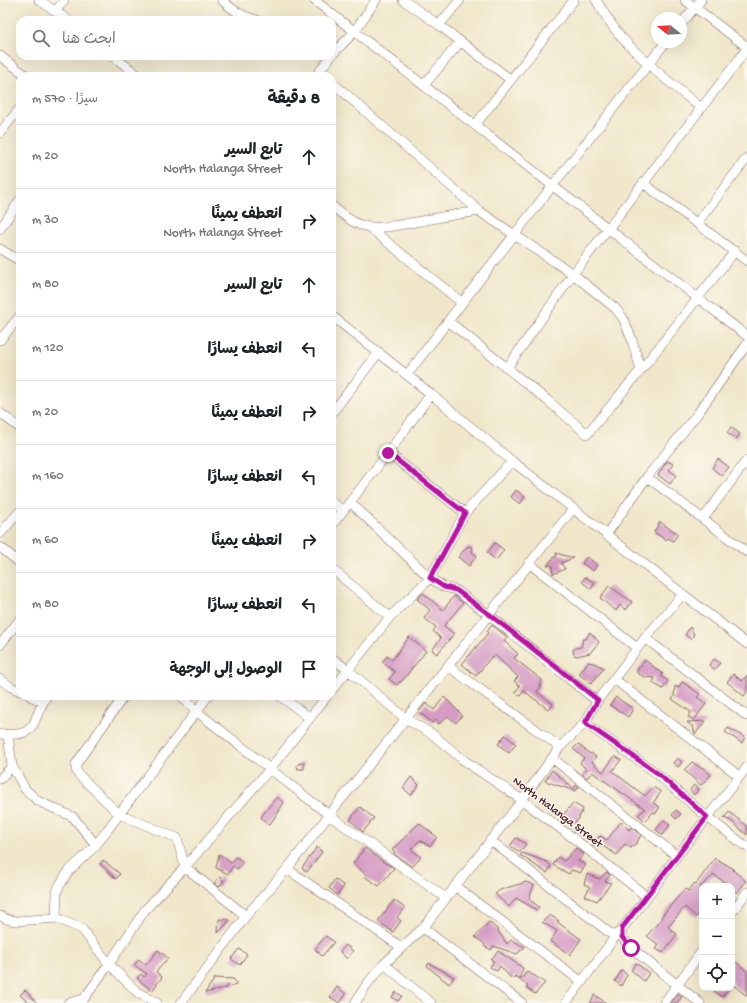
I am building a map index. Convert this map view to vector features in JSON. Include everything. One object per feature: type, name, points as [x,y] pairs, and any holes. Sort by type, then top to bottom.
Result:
[{"type":"street","points":[[39,0],[63,16]]},
{"type":"street","points":[[56,11],[64,0]]},
{"type":"street","points":[[222,0],[235,12],[242,16]]},
{"type":"street","points":[[314,0],[334,16]]},
{"type":"street","points":[[336,49],[354,32],[376,0]]},
{"type":"street","points":[[404,0],[440,25],[511,80]]},
{"type":"street","points":[[440,25],[460,0]]},
{"type":"street","points":[[475,125],[574,0]]},
{"type":"street","points":[[596,0],[622,38],[648,64],[701,108]]},
{"type":"street","points":[[507,368],[573,274],[747,48],[685,0]]},
{"type":"street","points":[[687,17],[701,0]]},
{"type":"street","points":[[336,18],[747,336]]},
{"type":"street","points":[[424,86],[460,42]]},
{"type":"street","points":[[407,375],[514,234],[661,48]]},
{"type":"street","points":[[0,56],[22,72]]},
{"type":"street","points":[[118,60],[134,72]]},
{"type":"street","points":[[321,72],[328,60]]},
{"type":"street","points":[[336,86],[479,211],[573,274],[615,308],[623,318],[642,370]]},
{"type":"street","points":[[0,133],[16,113]]},
{"type":"street","points":[[697,223],[747,158]]},
{"type":"street","points":[[643,183],[747,261]]},
{"type":"street","points":[[0,229],[16,206]]},
{"type":"street","points":[[336,209],[359,225],[369,227],[383,227],[479,211]]},
{"type":"street","points":[[369,227],[462,303]]},
{"type":"street","points":[[0,249],[16,259]]},
{"type":"street","points":[[448,321],[587,434],[642,370],[697,298],[735,252]]},
{"type":"street","points":[[336,319],[379,352],[512,461],[747,644]]},
{"type":"street","points":[[0,340],[16,321]]},
{"type":"street","points":[[606,535],[647,477],[698,413],[747,344]]},
{"type":"street","points":[[336,408],[379,352]]},
{"type":"street","points":[[336,520],[388,453],[431,394]]},
{"type":"street","points":[[0,413],[16,422]]},
{"type":"street","points":[[388,453],[465,513]]},
{"type":"street","points":[[703,519],[747,460]]},
{"type":"street","points":[[336,685],[390,617],[430,578],[465,513],[512,461]]},
{"type":"street","points":[[647,477],[747,552]]},
{"type":"street","points":[[350,502],[430,578],[444,587],[456,590],[489,614],[598,700]]},
{"type":"street","points":[[336,505],[343,511]]},
{"type":"street","points":[[181,1003],[246,916],[287,869],[573,509]]},
{"type":"street","points":[[0,534],[16,516]]},
{"type":"street","points":[[0,547],[16,560]]},
{"type":"street","points":[[529,563],[637,648]]},
{"type":"street","points":[[336,572],[390,617]]},
{"type":"street","points":[[355,1003],[367,984],[384,964],[423,928],[522,800],[560,747],[585,723],[598,700],[637,648],[683,594]]},
{"type":"street","points":[[0,645],[16,624]]},
{"type":"street","points":[[645,638],[747,716]]},
{"type":"street","name":"North Halanga Street","points":[[336,661],[406,719],[432,734],[462,759],[522,800],[577,841],[647,897]]},
{"type":"street","points":[[448,666],[560,747]]},
{"type":"street","points":[[0,679],[16,689]]},
{"type":"street","points":[[614,679],[739,776]]},
{"type":"street","points":[[45,700],[31,729],[15,735],[4,734],[12,766],[17,777],[32,796],[38,801],[73,817],[96,845]]},
{"type":"street","points":[[121,700],[76,764],[76,770],[79,775],[119,814],[177,838],[185,867],[246,916]]},
{"type":"street","points":[[185,700],[196,711],[329,815],[446,898]]},
{"type":"street","points":[[56,918],[56,898],[58,888],[68,872],[96,845],[205,700]]},
{"type":"street","points":[[285,700],[310,718]]},
{"type":"street","points":[[68,1003],[82,1001],[145,910],[185,867],[270,769],[324,700]]},
{"type":"street","points":[[585,723],[656,772],[707,817],[747,847]]},
{"type":"street","points":[[552,758],[677,856]]},
{"type":"street","points":[[0,779],[12,766]]},
{"type":"street","points":[[566,1003],[677,856],[747,767]]},
{"type":"street","points":[[490,840],[616,937]]},
{"type":"street","points":[[287,869],[401,947]]},
{"type":"street","points":[[455,886],[582,982]]},
{"type":"street","points":[[735,908],[747,892]]},
{"type":"street","points":[[0,916],[9,920],[17,921],[56,918],[82,929],[109,964],[137,992],[157,1003]]},
{"type":"street","points":[[423,928],[522,1003]]},
{"type":"street","points":[[622,928],[622,937],[631,948],[700,1003]]},
{"type":"street","points":[[664,1003],[699,955]]},
{"type":"street","points":[[384,964],[431,1003]]},
{"type":"building","points":[[731,427],[740,434],[736,439],[727,433]]},
{"type":"building","points":[[718,459],[729,467],[722,476],[712,468]]},
{"type":"building","points":[[667,461],[673,464],[669,470],[676,475],[670,484],[658,475]]},
{"type":"building","points":[[516,490],[525,497],[520,504],[511,497]]},
{"type":"building","points":[[660,522],[678,534],[673,541],[668,538],[666,540],[654,532]]},
{"type":"building","points":[[495,543],[504,550],[496,560],[487,553]]},
{"type":"building","points":[[470,546],[473,549],[472,552],[477,556],[469,566],[458,557],[467,547]]},
{"type":"building","points":[[556,553],[573,558],[561,563],[565,569],[553,574],[552,565],[547,566],[553,558],[557,556]]},
{"type":"building","points":[[587,557],[597,565],[593,571],[582,563]]},
{"type":"building","points":[[585,577],[595,583],[591,589],[582,582]]},
{"type":"building","points":[[609,586],[632,602],[626,610],[620,605],[616,611],[600,598]]},
{"type":"building","points":[[423,593],[443,610],[454,596],[463,603],[444,626],[454,634],[437,654],[432,650],[441,638],[433,631],[436,627],[424,618],[430,610],[417,599]]},
{"type":"building","points":[[492,625],[507,637],[504,641],[518,654],[514,658],[542,680],[539,685],[541,686],[537,692],[553,704],[549,710],[524,691],[520,696],[515,692],[520,686],[514,681],[518,677],[495,655],[493,657],[492,656],[476,676],[462,664],[488,633],[487,632]]},
{"type":"building","points":[[690,627],[694,634],[691,639],[685,635]]},
{"type":"building","points":[[590,632],[599,642],[590,653],[577,656],[574,655],[573,650],[581,647],[583,639],[586,639]]},
{"type":"building","points":[[409,637],[426,651],[397,685],[389,679],[395,672],[382,662],[387,656],[392,660]]},
{"type":"building","points":[[714,659],[720,663],[715,670],[709,665]]},
{"type":"building","points":[[645,660],[663,674],[661,676],[668,681],[663,689],[653,683],[655,678],[645,677],[637,673],[638,669]]},
{"type":"building","points":[[588,662],[604,668],[591,684],[579,674]]},
{"type":"building","points":[[733,674],[742,681],[747,675],[747,692],[744,696],[727,682]]},
{"type":"building","points":[[682,682],[700,694],[697,697],[706,704],[694,720],[688,717],[691,712],[672,699],[674,697],[675,686],[678,688]]},
{"type":"building","points":[[444,697],[462,715],[456,723],[448,716],[439,724],[436,720],[433,723],[419,712],[426,703],[434,710]]},
{"type":"building","points":[[616,697],[633,709],[628,717],[610,705]]},
{"type":"building","points":[[706,721],[695,734],[693,727],[687,722]]},
{"type":"building","points":[[728,728],[745,737],[742,743],[725,732]]},
{"type":"building","points":[[505,735],[516,744],[509,753],[498,744]]},
{"type":"building","points":[[578,744],[596,757],[592,762],[603,772],[615,756],[621,760],[612,771],[645,796],[653,787],[661,792],[653,803],[660,807],[656,813],[653,812],[645,821],[638,815],[645,809],[592,772],[587,778],[582,774],[586,769],[580,763],[584,758],[573,749]]},
{"type":"building","points":[[677,758],[682,762],[678,767],[673,763]]},
{"type":"building","points":[[304,762],[304,769],[298,769],[298,764]]},
{"type":"building","points":[[692,762],[701,768],[702,767],[711,775],[701,785],[684,770]]},
{"type":"building","points":[[552,770],[574,789],[576,785],[579,787],[575,791],[545,781]]},
{"type":"building","points":[[411,777],[419,785],[411,795],[403,788]]},
{"type":"building","points":[[694,785],[699,789],[694,795],[690,790]]},
{"type":"building","points":[[277,797],[284,803],[269,825],[261,818]]},
{"type":"building","points":[[573,803],[583,809],[578,820],[573,824],[563,815]]},
{"type":"building","points":[[360,807],[374,818],[363,832],[350,820]]},
{"type":"building","points":[[676,810],[681,814],[676,819],[672,815]]},
{"type":"building","points":[[729,812],[747,826],[747,835],[731,821],[724,818]]},
{"type":"building","points":[[664,820],[670,825],[663,835],[656,830]]},
{"type":"building","points":[[621,822],[629,830],[631,827],[641,835],[636,844],[631,848],[625,844],[617,855],[601,845],[598,848],[592,845],[600,836],[607,840]]},
{"type":"building","points":[[419,823],[437,837],[430,846],[420,840],[411,849],[421,857],[412,867],[394,854],[395,852],[392,850]]},
{"type":"building","points":[[516,838],[526,844],[520,852],[510,846]]},
{"type":"building","points":[[317,847],[322,852],[307,872],[302,868]]},
{"type":"building","points":[[365,848],[386,864],[394,868],[379,886],[365,877],[366,875],[353,863]]},
{"type":"building","points":[[576,848],[584,854],[578,861],[586,865],[580,873],[572,870],[569,874],[553,865],[558,857],[564,861]]},
{"type":"building","points":[[522,853],[547,862],[551,866],[547,873],[520,855]]},
{"type":"building","points":[[219,854],[231,863],[236,857],[243,862],[237,869],[233,866],[228,874],[216,868]]},
{"type":"building","points":[[715,858],[734,869],[733,870],[746,881],[737,893],[735,891],[735,883],[726,883],[714,875],[705,883],[699,883],[699,914],[696,917],[685,907],[668,927],[677,934],[663,953],[656,949],[659,945],[647,936],[685,889],[688,891],[695,883],[696,884]]},
{"type":"building","points":[[103,860],[120,874],[116,879],[100,864]]},
{"type":"building","points":[[607,872],[610,875],[605,881],[611,883],[597,901],[585,896],[590,887],[584,884],[587,874],[599,879]]},
{"type":"building","points":[[220,877],[224,881],[219,887],[214,883]]},
{"type":"building","points":[[335,879],[344,886],[337,895],[329,888]]},
{"type":"building","points":[[526,882],[534,885],[529,899],[539,907],[537,910],[516,898],[509,907],[495,894],[500,890]]},
{"type":"building","points":[[394,900],[405,908],[397,917],[401,921],[393,932],[378,921]]},
{"type":"building","points":[[550,915],[559,921],[557,922],[581,939],[570,955],[550,941],[557,931],[542,922]]},
{"type":"building","points":[[219,919],[230,920],[218,933]]},
{"type":"building","points":[[489,922],[498,930],[507,944],[511,940],[525,947],[517,954],[493,946],[491,950],[484,946],[485,944],[475,937]]},
{"type":"building","points":[[326,936],[334,942],[322,956],[315,949]]},
{"type":"building","points":[[346,945],[353,951],[347,959],[340,952]]},
{"type":"building","points":[[239,949],[247,954],[240,965],[231,959]]},
{"type":"building","points":[[158,950],[168,958],[156,972],[162,977],[152,991],[137,978],[141,974],[144,977],[147,974],[134,965],[139,959],[146,965]]},
{"type":"building","points":[[498,951],[523,968],[519,979],[515,976],[512,979],[500,966],[497,971],[490,967],[494,961],[491,960]]},
{"type":"building","points":[[735,961],[747,971],[747,996],[735,986]]},
{"type":"building","points":[[429,963],[454,977],[449,984],[427,966]]},
{"type":"building","points":[[636,963],[649,973],[644,981],[631,970]]},
{"type":"building","points":[[622,970],[627,975],[621,986],[615,981]]},
{"type":"building","points":[[527,972],[545,983],[535,994],[526,988],[528,986],[520,980]]},
{"type":"building","points":[[215,978],[233,979],[236,982],[236,985],[228,985],[226,988],[205,993]]},
{"type":"building","points":[[337,987],[346,994],[340,1003],[330,997]]},
{"type":"building","points":[[25,990],[37,1003],[29,1003],[20,995]]},
{"type":"building","points":[[714,991],[727,991],[722,997]]},
{"type":"building","points":[[396,992],[402,996],[398,1001],[392,997]]},
{"type":"building","points":[[678,994],[682,997],[677,1003],[671,1003]]},
{"type":"building","points":[[595,995],[606,1003],[590,1003]]},
{"type":"route","points":[[388,453],[465,513],[430,578],[444,587],[456,590],[489,614],[598,700],[585,723],[656,772],[707,817],[622,928],[622,937],[631,948]]}]
